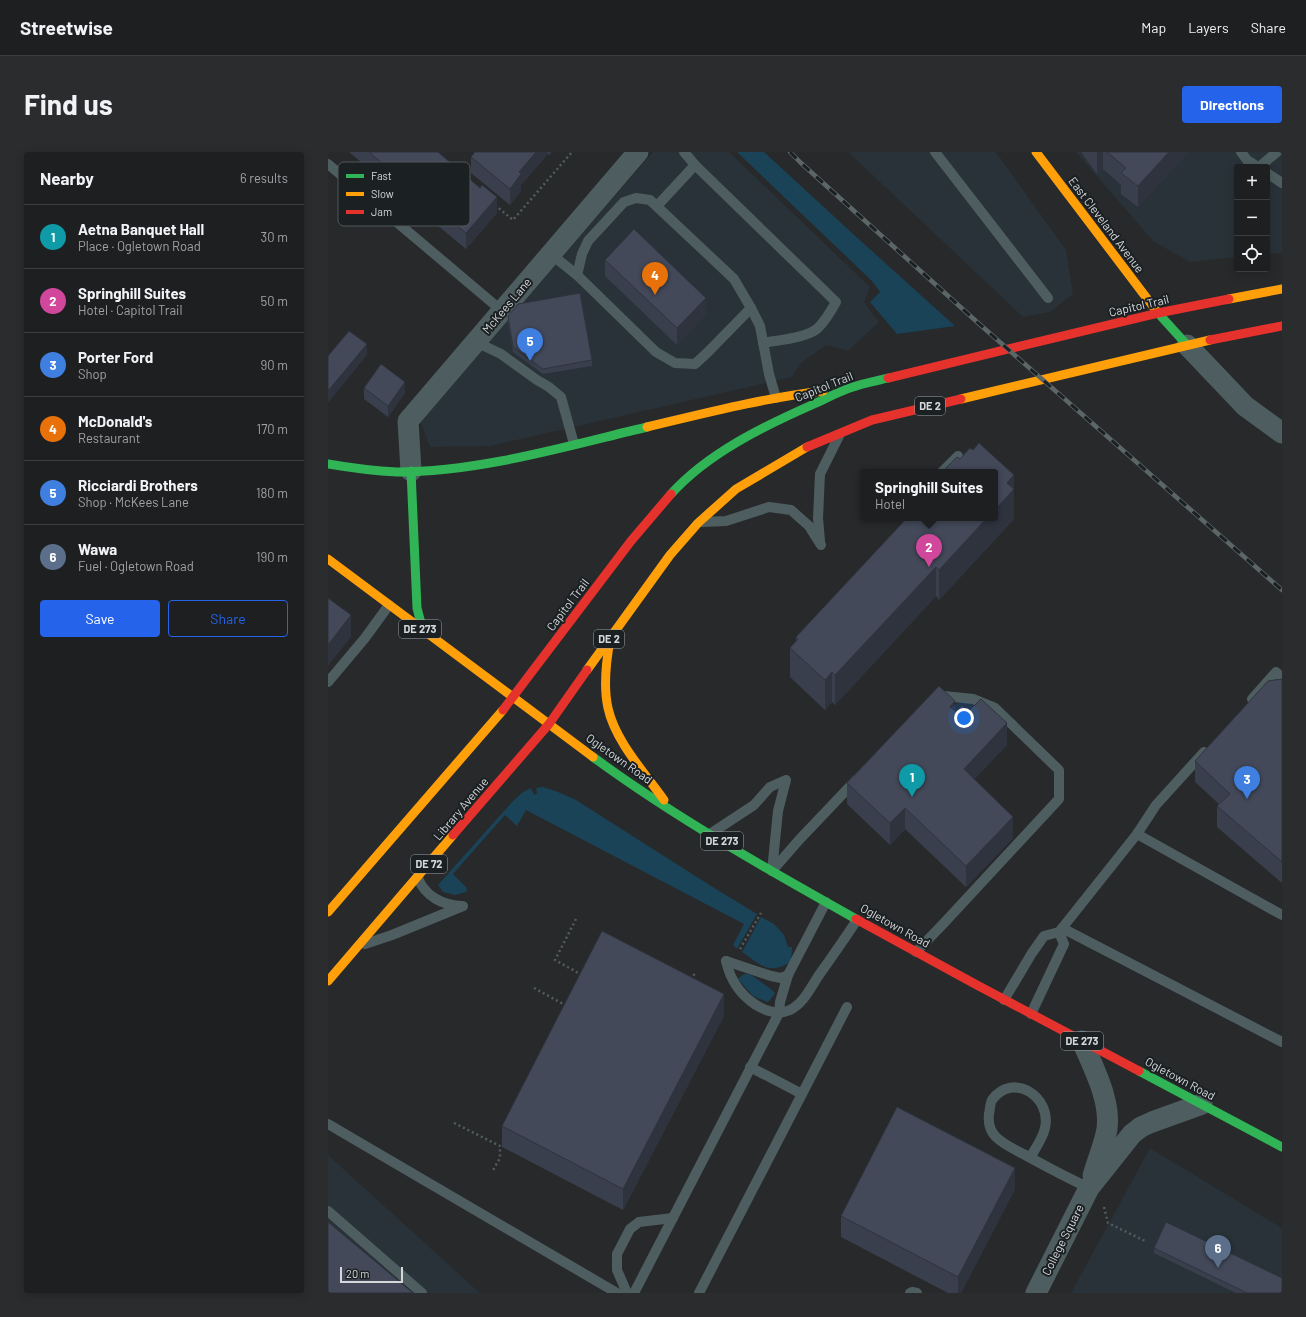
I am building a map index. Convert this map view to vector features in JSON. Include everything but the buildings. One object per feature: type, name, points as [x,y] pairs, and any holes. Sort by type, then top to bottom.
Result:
[{"type":"main road","name":"East Cleveland Avenue","points":[[1036,152],[1158,313],[1187,345]]},
{"type":"main road","name":"Capitol Trail","points":[[513,698],[631,541],[679,485],[708,461],[744,438],[781,418],[852,387],[1158,313],[1282,289]]},
{"type":"main road","name":"DE 2","points":[[549,724],[610,636],[670,555],[698,523],[736,489],[809,446],[872,420],[1187,345],[1282,326]]},
{"type":"main road","points":[[328,464],[339,467],[385,472],[440,469],[500,461],[776,398],[852,387]]},
{"type":"main road","points":[[411,470],[418,608],[423,631]]},
{"type":"main road","name":"DE 273","points":[[328,559],[513,698]]},
{"type":"main road","points":[[610,636],[605,674],[609,709],[625,744],[671,810]]},
{"type":"main road","points":[[328,912],[513,698]]},
{"type":"main road","name":"Ogletown Road","points":[[513,698],[620,776],[671,810],[772,871],[857,920],[1004,1000],[1282,1147]]},
{"type":"main road","name":"Library Avenue","points":[[328,981],[549,724]]},
{"type":"street","name":"McKees Lane","points":[[411,470],[408,421],[638,152]]},
{"type":"street","points":[[1187,345],[1245,406],[1282,433]]},
{"type":"street","points":[[1082,1041],[1103,1094],[1107,1112],[1107,1129],[1096,1195]]},
{"type":"street","points":[[1096,1195],[1120,1148],[1132,1134],[1141,1127],[1202,1104]]},
{"type":"street","name":"College Square","points":[[1036,1293],[1096,1195]]},
{"type":"lane","points":[[684,152],[695,165],[836,302],[828,317],[817,329],[797,337],[763,343]]},
{"type":"lane","points":[[935,152],[1048,298]]},
{"type":"lane","points":[[1241,152],[1248,160],[1254,164]]},
{"type":"lane","points":[[1263,164],[1277,152]]},
{"type":"lane","points":[[328,164],[338,172]]},
{"type":"lane","points":[[657,206],[695,165]]},
{"type":"lane","points":[[1270,175],[1282,183]]},
{"type":"lane","points":[[578,276],[582,254],[588,241],[624,202],[636,198],[650,200],[734,279],[760,326],[769,374],[776,398]]},
{"type":"lane","points":[[401,226],[502,311]]},
{"type":"lane","points":[[551,254],[578,276],[656,352],[675,363],[695,364],[751,308]]},
{"type":"lane","points":[[476,342],[501,354],[561,397],[574,444]]},
{"type":"lane","points":[[698,523],[726,521],[770,507],[791,510],[809,526],[821,545],[818,518],[820,474],[840,434]]},
{"type":"lane","points":[[945,469],[958,456]]},
{"type":"lane","points":[[328,682],[365,638],[389,605]]},
{"type":"lane","points":[[1247,705],[1276,672],[1282,678]]},
{"type":"lane","points":[[916,952],[1059,799],[1059,770],[995,708],[973,699],[944,696],[932,699],[928,704]]},
{"type":"lane","points":[[1004,1000],[1044,936],[1060,930],[1137,834],[1156,805],[1213,742]]},
{"type":"lane","points":[[772,871],[864,771]]},
{"type":"lane","points":[[710,834],[754,805],[770,787],[786,780],[778,811],[772,871]]},
{"type":"lane","points":[[1137,834],[1282,915]]},
{"type":"lane","points":[[358,947],[392,936],[463,906],[444,903],[432,897],[420,885],[418,878]]},
{"type":"lane","points":[[634,1293],[779,1013],[782,995],[788,975],[826,902]]},
{"type":"lane","points":[[788,975],[781,978],[772,976],[726,961],[734,984],[754,1004],[763,1009],[779,1013],[792,1009],[805,996],[857,920]]},
{"type":"lane","points":[[1031,1014],[1064,944],[1060,930]]},
{"type":"lane","points":[[1060,930],[1282,1042]]},
{"type":"lane","points":[[699,1293],[847,1007]]},
{"type":"lane","points":[[750,1068],[802,1094]]},
{"type":"lane","points":[[1030,1158],[1045,1129],[1046,1115],[1041,1102],[1028,1090],[1014,1086],[1002,1091],[992,1100],[988,1122],[995,1136],[1007,1146],[1096,1195]]},
{"type":"lane","points":[[328,1124],[617,1293]]},
{"type":"lane","points":[[328,1211],[422,1293]]},
{"type":"lane","points":[[627,1293],[617,1270],[617,1254],[630,1229],[639,1222],[673,1218]]},
{"type":"lane","points":[[910,1293],[917,1293]]},
{"type":"path","points":[[489,200],[513,220],[572,152]]},
{"type":"path","points":[[738,953],[761,913]]},
{"type":"path","points":[[576,919],[555,960],[589,978]]},
{"type":"path","points":[[689,984],[695,973]]},
{"type":"path","points":[[534,988],[573,1009]]},
{"type":"path","points":[[454,1123],[500,1146],[500,1158],[492,1172]]},
{"type":"path","points":[[1096,1195],[1108,1223],[1146,1241]]},
{"type":"shaded area","points":[[653,152],[729,152],[870,287],[864,302],[879,322],[848,351],[826,345],[800,364],[792,377],[490,446],[430,447],[420,421]]},
{"type":"shaded area","points":[[737,152],[764,152],[955,326],[897,334],[870,302],[880,292],[872,281]]},
{"type":"shaded area","points":[[848,152],[996,152],[1066,250],[1073,294],[1050,312],[1023,317]]},
{"type":"shaded area","points":[[1076,152],[1282,152],[1282,253],[1270,254],[1270,164],[1234,164],[1234,257],[1190,262],[1153,241]]},
{"type":"shaded area","points":[[543,787],[576,800],[757,914],[737,949],[733,945],[744,924],[526,810],[517,826],[505,815],[453,874],[467,888],[466,892],[455,895],[443,892],[438,885],[513,801],[523,792],[531,788],[534,795],[537,793],[536,788]]},
{"type":"shaded area","points":[[761,917],[774,924],[784,935],[788,947],[792,947],[791,962],[776,968],[765,967],[742,952]]},
{"type":"shaded area","points":[[744,974],[751,975],[775,993],[769,1001],[767,1002],[753,996],[738,979]]},
{"type":"shaded area","points":[[1150,1148],[1282,1228],[1282,1293],[1071,1293]]},
{"type":"shaded area","points":[[328,1155],[480,1293],[328,1293]]},
{"type":"railway","points":[[790,152],[977,322],[1282,590]]},
{"type":"traffic: fast","points":[[1158,313],[1187,345]]},
{"type":"traffic: fast","points":[[671,494],[686,479],[719,453],[757,431],[843,390],[888,378]]},
{"type":"traffic: fast","points":[[328,464],[397,472],[460,468],[555,450],[647,427]]},
{"type":"traffic: fast","points":[[411,471],[417,608],[423,631]]},
{"type":"traffic: fast","points":[[593,757],[689,822],[856,919]]},
{"type":"traffic: fast","points":[[1139,1071],[1282,1147]]},
{"type":"traffic: slow","points":[[1036,152],[1158,313]]},
{"type":"traffic: slow","points":[[1229,299],[1282,289]]},
{"type":"traffic: slow","points":[[961,399],[1210,340]]},
{"type":"traffic: slow","points":[[647,427],[713,411],[823,391]]},
{"type":"traffic: slow","points":[[587,670],[670,555],[698,523],[736,489],[807,447]]},
{"type":"traffic: slow","points":[[328,559],[593,757]]},
{"type":"traffic: slow","points":[[610,640],[605,683],[606,700],[612,720],[624,744],[664,800]]},
{"type":"traffic: slow","points":[[328,912],[503,710]]},
{"type":"traffic: slow","points":[[328,981],[453,835]]},
{"type":"traffic: jam","points":[[888,378],[1158,313],[1229,299]]},
{"type":"traffic: jam","points":[[1210,340],[1282,326]]},
{"type":"traffic: jam","points":[[807,447],[872,420],[961,399]]},
{"type":"traffic: jam","points":[[503,710],[631,541],[671,494]]},
{"type":"traffic: jam","points":[[453,835],[549,724],[587,670]]},
{"type":"traffic: jam","points":[[856,919],[1139,1071]]},
{"type":"place","name":"McDonald's","points":[[655,295]]},
{"type":"place","name":"Ricciardi Brothers","points":[[530,361]]},
{"type":"place","name":"Springhill Suites","points":[[929,567]]},
{"type":"place","name":"Aetna Banquet Hall","points":[[912,797]]},
{"type":"place","name":"Porter Ford","points":[[1247,799]]},
{"type":"place","name":"Wawa","points":[[1218,1268]]}]
